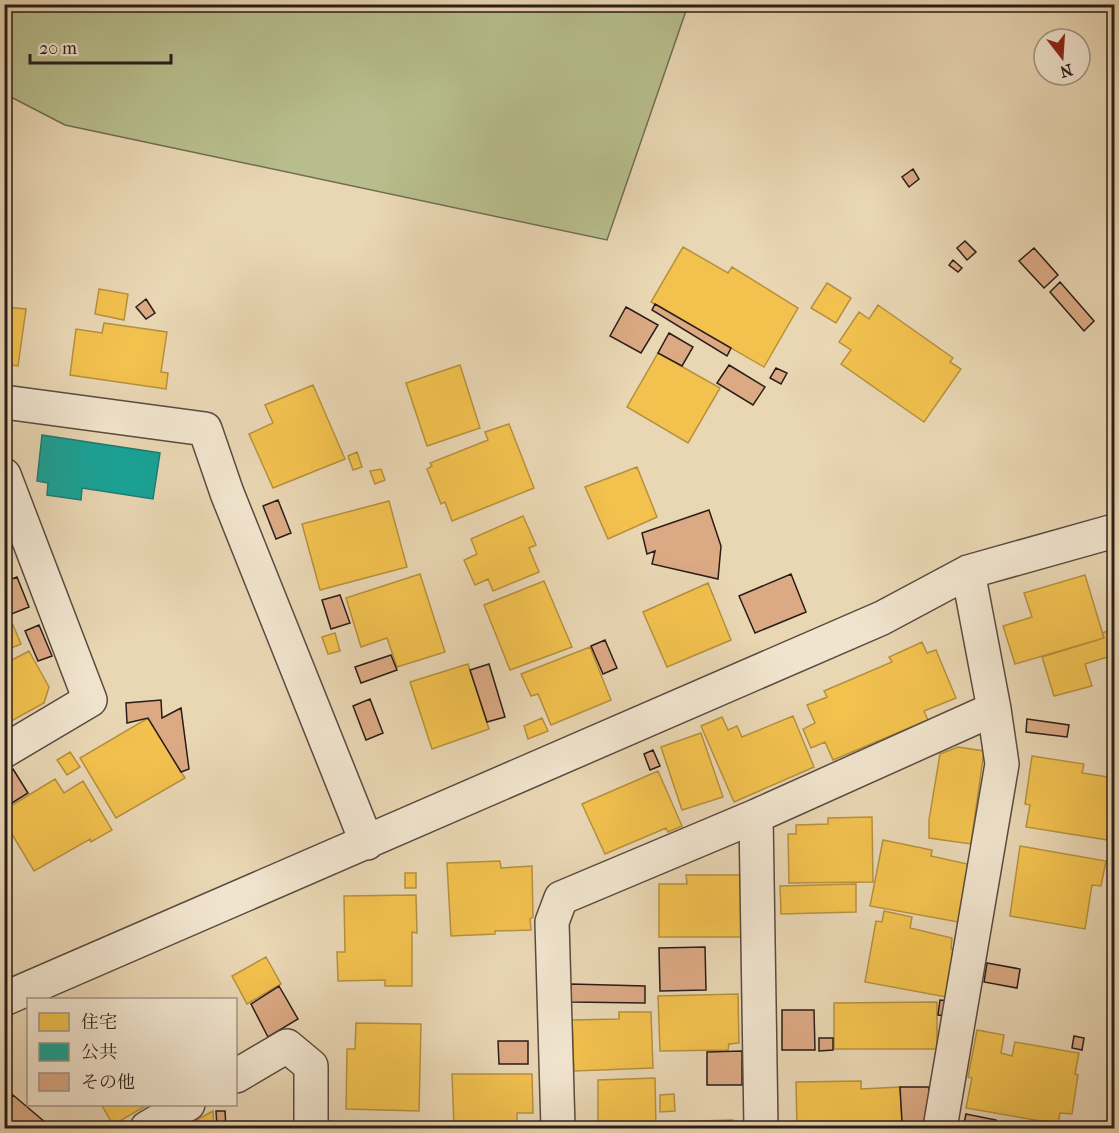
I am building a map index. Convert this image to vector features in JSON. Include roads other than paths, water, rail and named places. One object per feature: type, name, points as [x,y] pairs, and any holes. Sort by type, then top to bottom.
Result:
[{"type":"street","points":[[4,402],[205,429],[226,493],[367,843]]},
{"type":"street","points":[[4,476],[90,700],[4,751]]},
{"type":"street","points":[[4,999],[882,618],[968,572],[1114,531]]},
{"type":"street","points":[[940,1128],[1002,764],[968,572]]},
{"type":"street","points":[[558,1128],[552,922],[561,898],[756,816],[994,709]]},
{"type":"street","points":[[756,816],[761,1128]]},
{"type":"street","points":[[237,1076],[287,1046],[311,1066],[311,1128]]},
{"type":"street","points":[[147,1128],[185,1106]]}]
